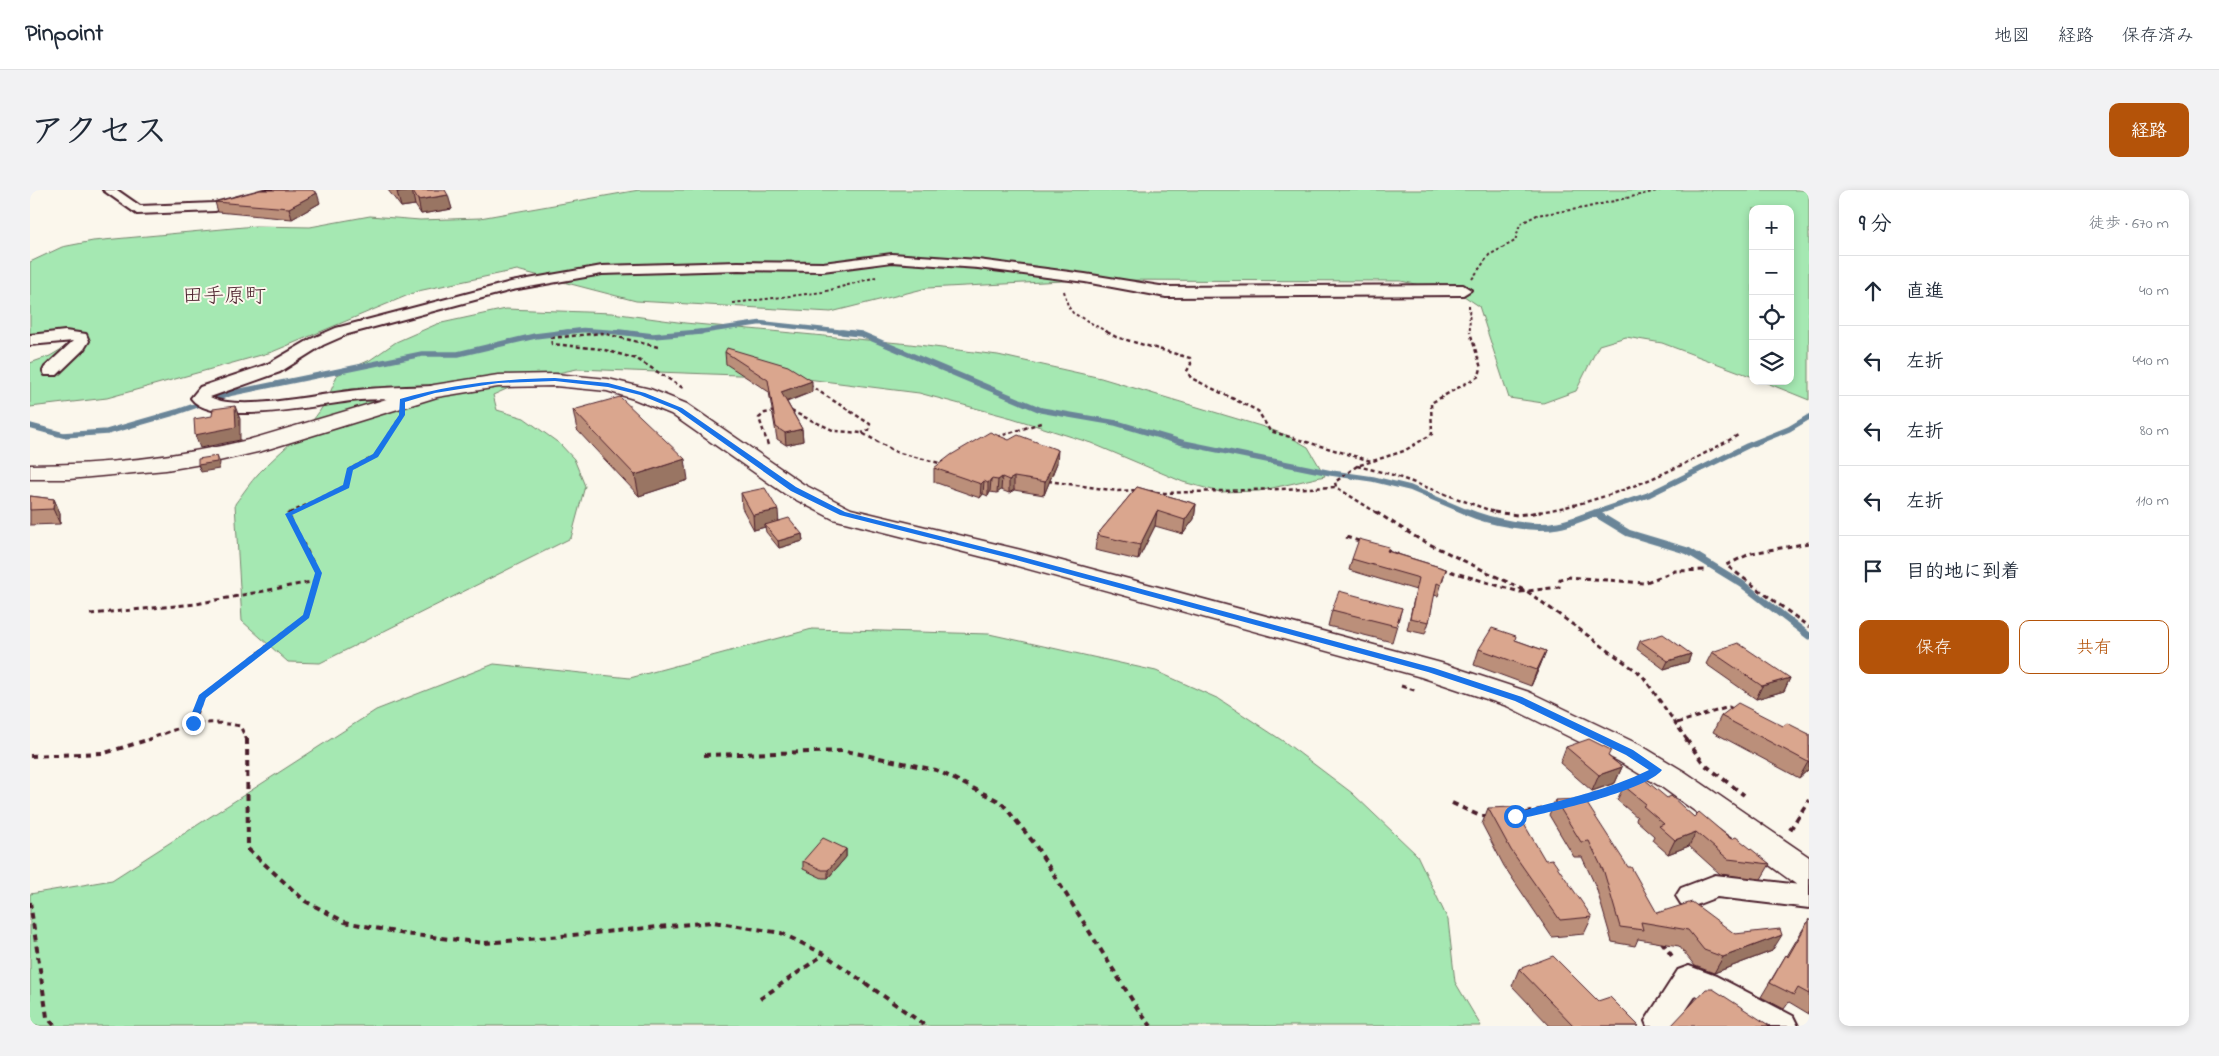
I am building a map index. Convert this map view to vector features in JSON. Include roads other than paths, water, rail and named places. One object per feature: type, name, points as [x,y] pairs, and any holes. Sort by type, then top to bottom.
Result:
[{"type":"street","points":[[109,190],[137,210],[215,206],[279,190]]},
{"type":"street","points":[[1463,290],[1166,292],[998,266],[912,258],[868,260],[822,266],[728,266],[602,270],[511,286],[342,331],[317,342],[274,368],[201,394],[205,402],[245,408],[356,395],[434,391],[498,381],[555,380],[608,385],[642,394],[679,409],[794,489],[842,514],[1012,556],[1431,670],[1518,699],[1629,752],[1809,875]]},
{"type":"street","points":[[30,340],[65,336],[80,337],[81,341],[78,346],[51,371]]},
{"type":"street","points":[[30,472],[70,472],[166,463],[219,454],[254,446],[434,391]]},
{"type":"street","points":[[1691,896],[1715,886],[1809,897]]},
{"type":"street","points":[[1661,1022],[1689,980],[1705,985],[1782,1026]]},
{"type":"waterway","points":[[696,332],[760,323],[853,333]]},
{"type":"waterway","points":[[558,333],[583,330],[626,333]]},
{"type":"waterway","points":[[30,426],[63,435],[107,432],[177,412],[232,393],[422,354],[458,354],[535,336],[568,332]]},
{"type":"waterway","points":[[619,332],[626,333]]},
{"type":"waterway","points":[[626,333],[653,336],[696,332]]},
{"type":"waterway","points":[[696,332],[701,332]]},
{"type":"waterway","points":[[842,332],[861,334],[1041,410],[1116,423],[1184,443],[1331,473],[1373,479],[1410,488],[1469,513]]},
{"type":"waterway","points":[[1595,513],[1648,495],[1747,446],[1789,429],[1809,417]]},
{"type":"waterway","points":[[1467,512],[1499,522],[1524,526],[1563,524],[1595,513]]},
{"type":"waterway","points":[[1595,513],[1628,533],[1688,551],[1742,584],[1809,636]]},
{"type":"district","name":"田手原町","points":[[224,295]]}]
